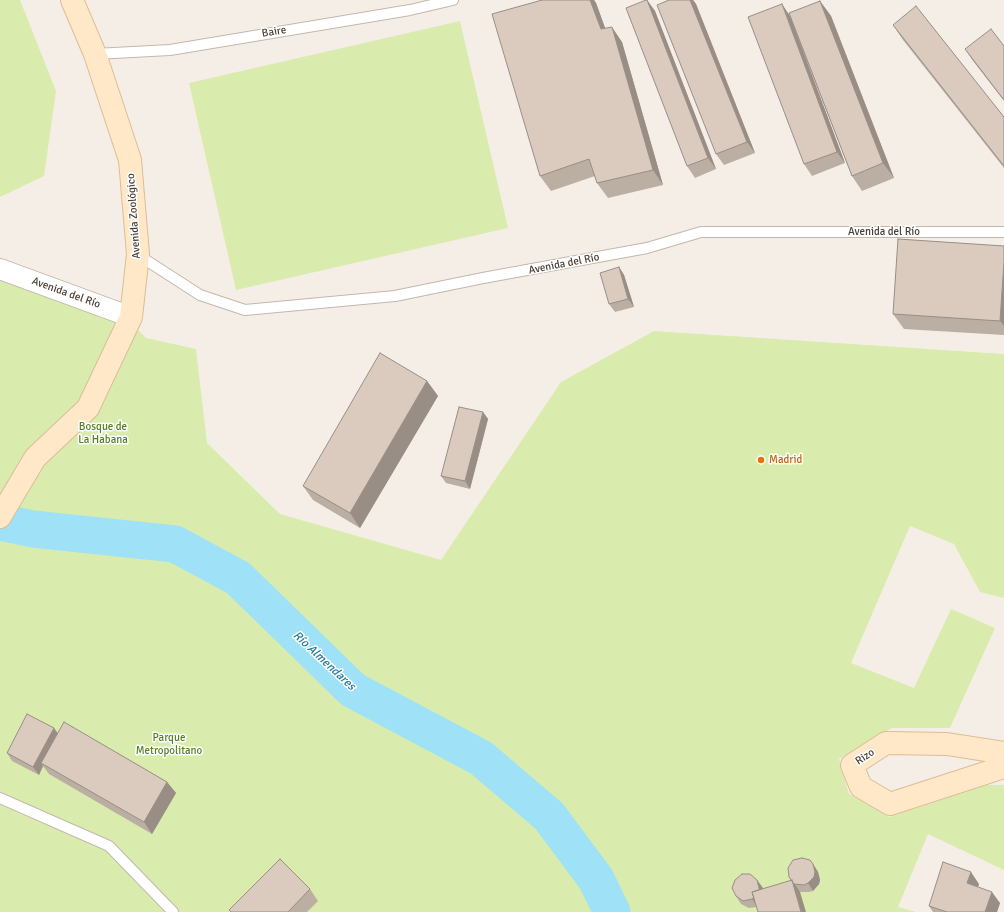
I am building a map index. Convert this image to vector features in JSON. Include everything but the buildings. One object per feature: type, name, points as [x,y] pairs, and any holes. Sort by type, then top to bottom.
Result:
[{"type":"street","name":"Avenida Zoológico","points":[[0,517],[35,458],[88,408],[131,317],[138,254],[130,160],[94,54],[72,0]]},
{"type":"street","name":"Avenida del Río","points":[[0,269],[131,317]]},
{"type":"street","name":"Rizo","points":[[1004,753],[947,744],[886,744],[852,765],[861,787],[890,804],[1004,767]]},
{"type":"lane","name":"Baire","points":[[94,54],[170,50],[410,10],[453,0]]},
{"type":"lane","name":"Avenida del Río","points":[[138,254],[200,295],[245,310],[395,296],[482,278],[647,248],[701,232],[1004,232]]},
{"type":"lane","points":[[0,798],[109,846],[173,912]]},
{"type":"green space","points":[[0,0],[20,0],[56,91],[44,176],[0,197]]},
{"type":"green space","points":[[460,21],[508,228],[236,290],[189,83]]},
{"type":"green space","points":[[0,271],[126,318],[146,338],[196,349],[207,443],[280,514],[441,560],[561,382],[654,331],[1004,354],[1004,598],[980,592],[954,544],[910,526],[851,663],[914,688],[951,609],[995,628],[950,728],[892,728],[839,759],[849,794],[890,817],[986,785],[1004,785],[1004,870],[928,834],[898,907],[916,912],[0,912]]},
{"type":"waterway","name":"Río Almendares","points":[[0,522],[33,529],[175,544],[238,578],[353,690],[481,758],[549,816],[596,879],[612,912]]},
{"type":"place","name":"Madrid","points":[[761,460]]},
{"type":"park label","name":"Bosque de La Habana","points":[[103,433]]},
{"type":"park label","name":"Parque Metropolitano","points":[[169,744]]}]
